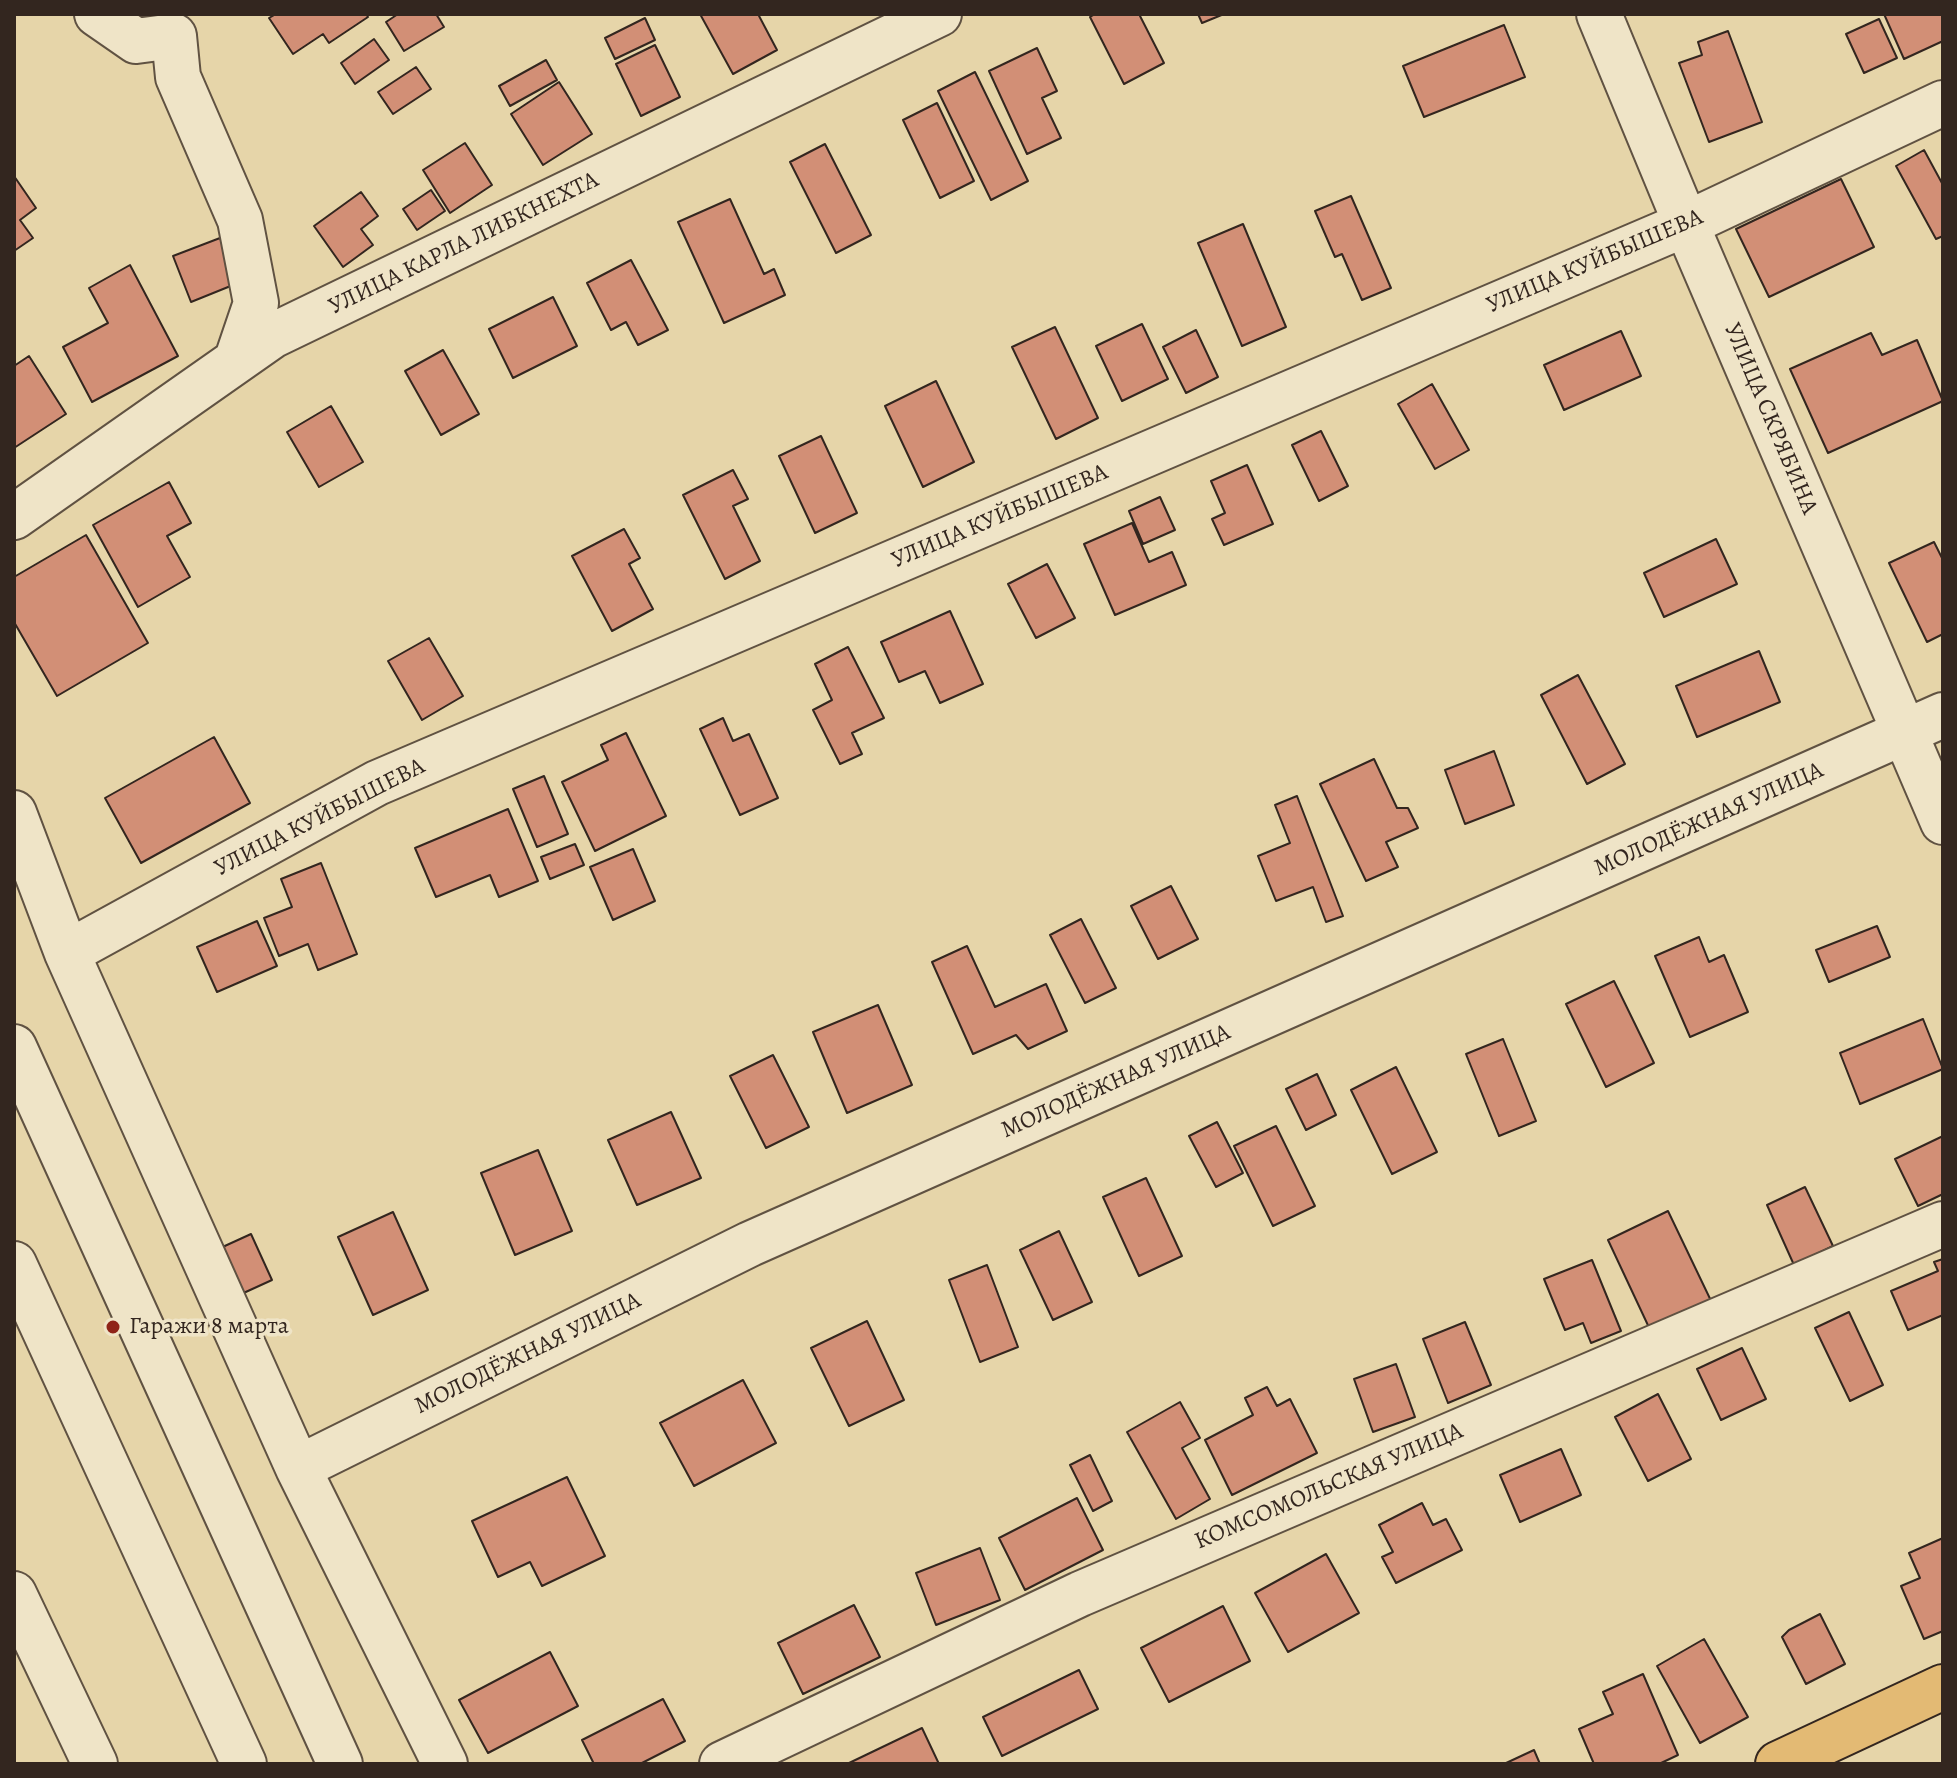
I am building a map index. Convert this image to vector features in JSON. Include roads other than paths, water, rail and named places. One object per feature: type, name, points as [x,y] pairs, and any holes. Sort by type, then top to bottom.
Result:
[{"type":"main road","points":[[1778,1764],[1943,1687]]},
{"type":"street","points":[[97,14],[136,41],[179,25],[178,77],[240,220],[256,303],[237,359]]},
{"type":"street","name":"УЛИЦА КАРЛА ЛИБКНЕХТА","points":[[14,517],[272,336],[939,14]]},
{"type":"street","name":"УЛИЦА СКРЯБИНА","points":[[1599,14],[1686,224],[1924,724],[1943,822]]},
{"type":"street","name":"УЛИЦА КУЙБЫШЕВА","points":[[67,953],[377,783],[1686,224],[1943,103]]},
{"type":"street","name":"МОЛОДЁЖНАЯ УЛИЦА","points":[[298,1468],[750,1244],[1924,724]]},
{"type":"street","points":[[14,813],[67,953],[298,1468],[445,1764]]},
{"type":"street","points":[[14,1047],[340,1764]]},
{"type":"street","name":"КОМСОМОЛЬСКАЯ УЛИЦА","points":[[722,1764],[773,1753],[1080,1594],[1943,1224]]},
{"type":"street","points":[[14,1264],[244,1764]]},
{"type":"street","points":[[14,1594],[95,1764]]},
{"type":"place","name":"Гаражи 8 марта","points":[[113,1327]]}]
